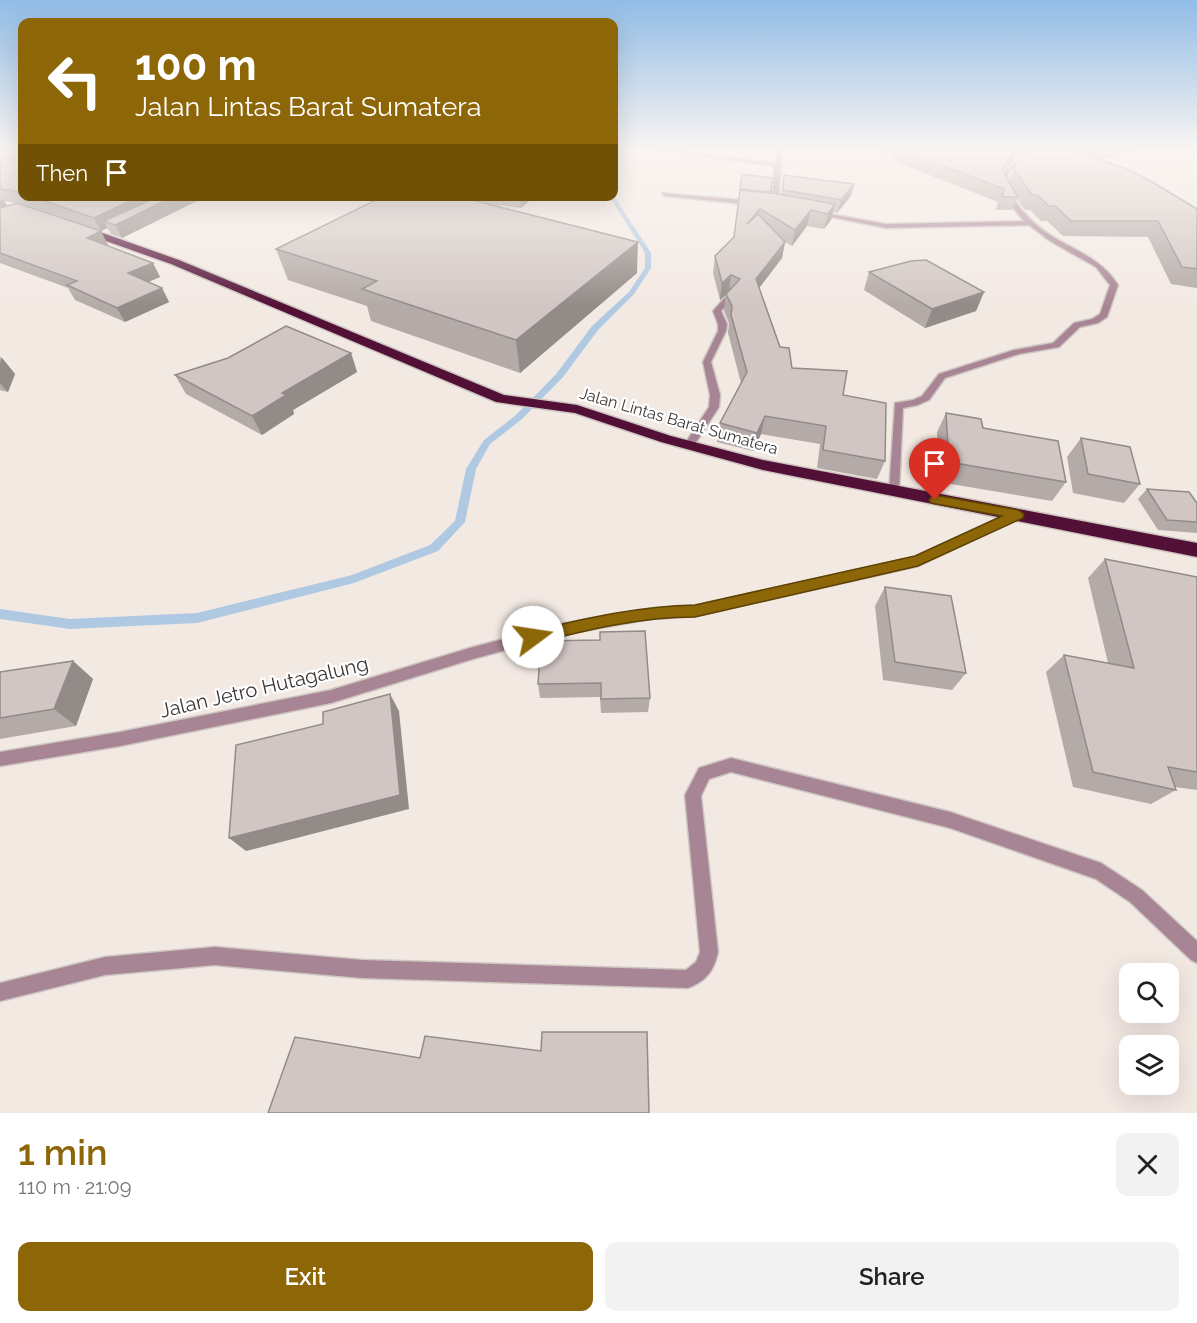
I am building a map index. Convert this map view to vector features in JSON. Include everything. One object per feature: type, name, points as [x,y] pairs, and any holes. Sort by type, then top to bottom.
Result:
[{"type":"highway","name":"Jalan Lintas Barat Sumatera","points":[[69,225],[105,232],[501,399],[577,409],[689,445],[763,465],[1197,550]]},
{"type":"street","points":[[744,202],[785,207]]},
{"type":"street","points":[[894,492],[898,405],[915,405],[927,398],[942,376],[1017,352],[1056,345],[1077,325],[1095,321],[1104,315],[1114,285],[1105,270],[1029,223],[1010,202]]},
{"type":"street","points":[[807,212],[886,226],[1029,223]]},
{"type":"street","points":[[689,445],[714,407],[715,395],[707,362],[721,335],[723,326],[716,307],[731,296]]},
{"type":"street","name":"Jalan Jetro Hutagalung","points":[[0,759],[204,722],[341,693],[452,658],[593,622],[667,611],[695,611],[918,561],[1018,514]]},
{"type":"street","points":[[0,992],[105,966],[215,956],[362,969],[688,979],[700,973],[707,964],[709,952],[693,795],[704,773],[731,765],[950,820],[1101,872],[1136,896],[1197,954]]},
{"type":"building","points":[[47,202],[128,202],[94,218]]},
{"type":"building","points":[[147,202],[163,202],[115,225],[104,221]]},
{"type":"building","points":[[372,202],[480,202],[638,242],[516,340],[362,289],[377,281],[276,249]]},
{"type":"building","points":[[738,202],[823,202],[835,204],[828,214],[811,210],[795,230],[760,209],[747,224],[758,214],[785,242],[756,279],[780,347],[789,348],[792,368],[847,371],[843,395],[886,403],[885,461],[823,450],[826,426],[765,416],[757,433],[720,423],[747,372],[731,315],[732,306],[726,294],[740,279],[731,275],[722,283],[715,256],[734,237]]},
{"type":"building","points":[[1045,202],[1185,202],[1197,209],[1197,269],[1182,267],[1158,221],[1071,221],[1055,206],[1049,206]]},
{"type":"building","points":[[17,203],[101,231],[87,238],[153,263],[128,273],[162,288],[117,308],[67,285],[77,281],[0,253],[0,208]]},
{"type":"building","points":[[926,260],[984,292],[932,309],[869,272],[911,261]]},
{"type":"building","points":[[286,326],[351,353],[282,393],[286,395],[252,416],[175,375],[228,358]]},
{"type":"building","points":[[946,413],[981,419],[983,428],[1058,441],[1066,482],[949,462]]},
{"type":"building","points":[[1081,438],[1130,447],[1140,484],[1088,474]]},
{"type":"building","points":[[1147,489],[1189,492],[1197,503],[1197,522],[1167,520]]},
{"type":"building","points":[[1105,559],[1197,577],[1197,772],[1168,767],[1176,790],[1093,772],[1064,655],[1134,668]]},
{"type":"building","points":[[885,587],[951,596],[966,673],[895,662]]},
{"type":"building","points":[[645,631],[650,698],[601,699],[601,683],[538,684],[541,641],[600,640],[600,632]]},
{"type":"building","points":[[73,661],[54,709],[0,718],[0,672]]},
{"type":"building","points":[[390,694],[400,795],[229,838],[236,745],[323,724],[323,712]]},
{"type":"building","points":[[542,1032],[647,1032],[649,1113],[268,1113],[295,1037],[420,1058],[425,1036],[541,1051]]},
{"type":"waterway","points":[[0,614],[70,624],[197,618],[354,579],[434,548],[460,522],[471,469],[487,442],[519,417],[560,375],[595,328],[632,293],[648,268],[648,253],[615,202]]},
{"type":"route","points":[[533,637],[593,622],[667,611],[695,611],[806,584],[918,561],[1018,514],[935,500]]}]
